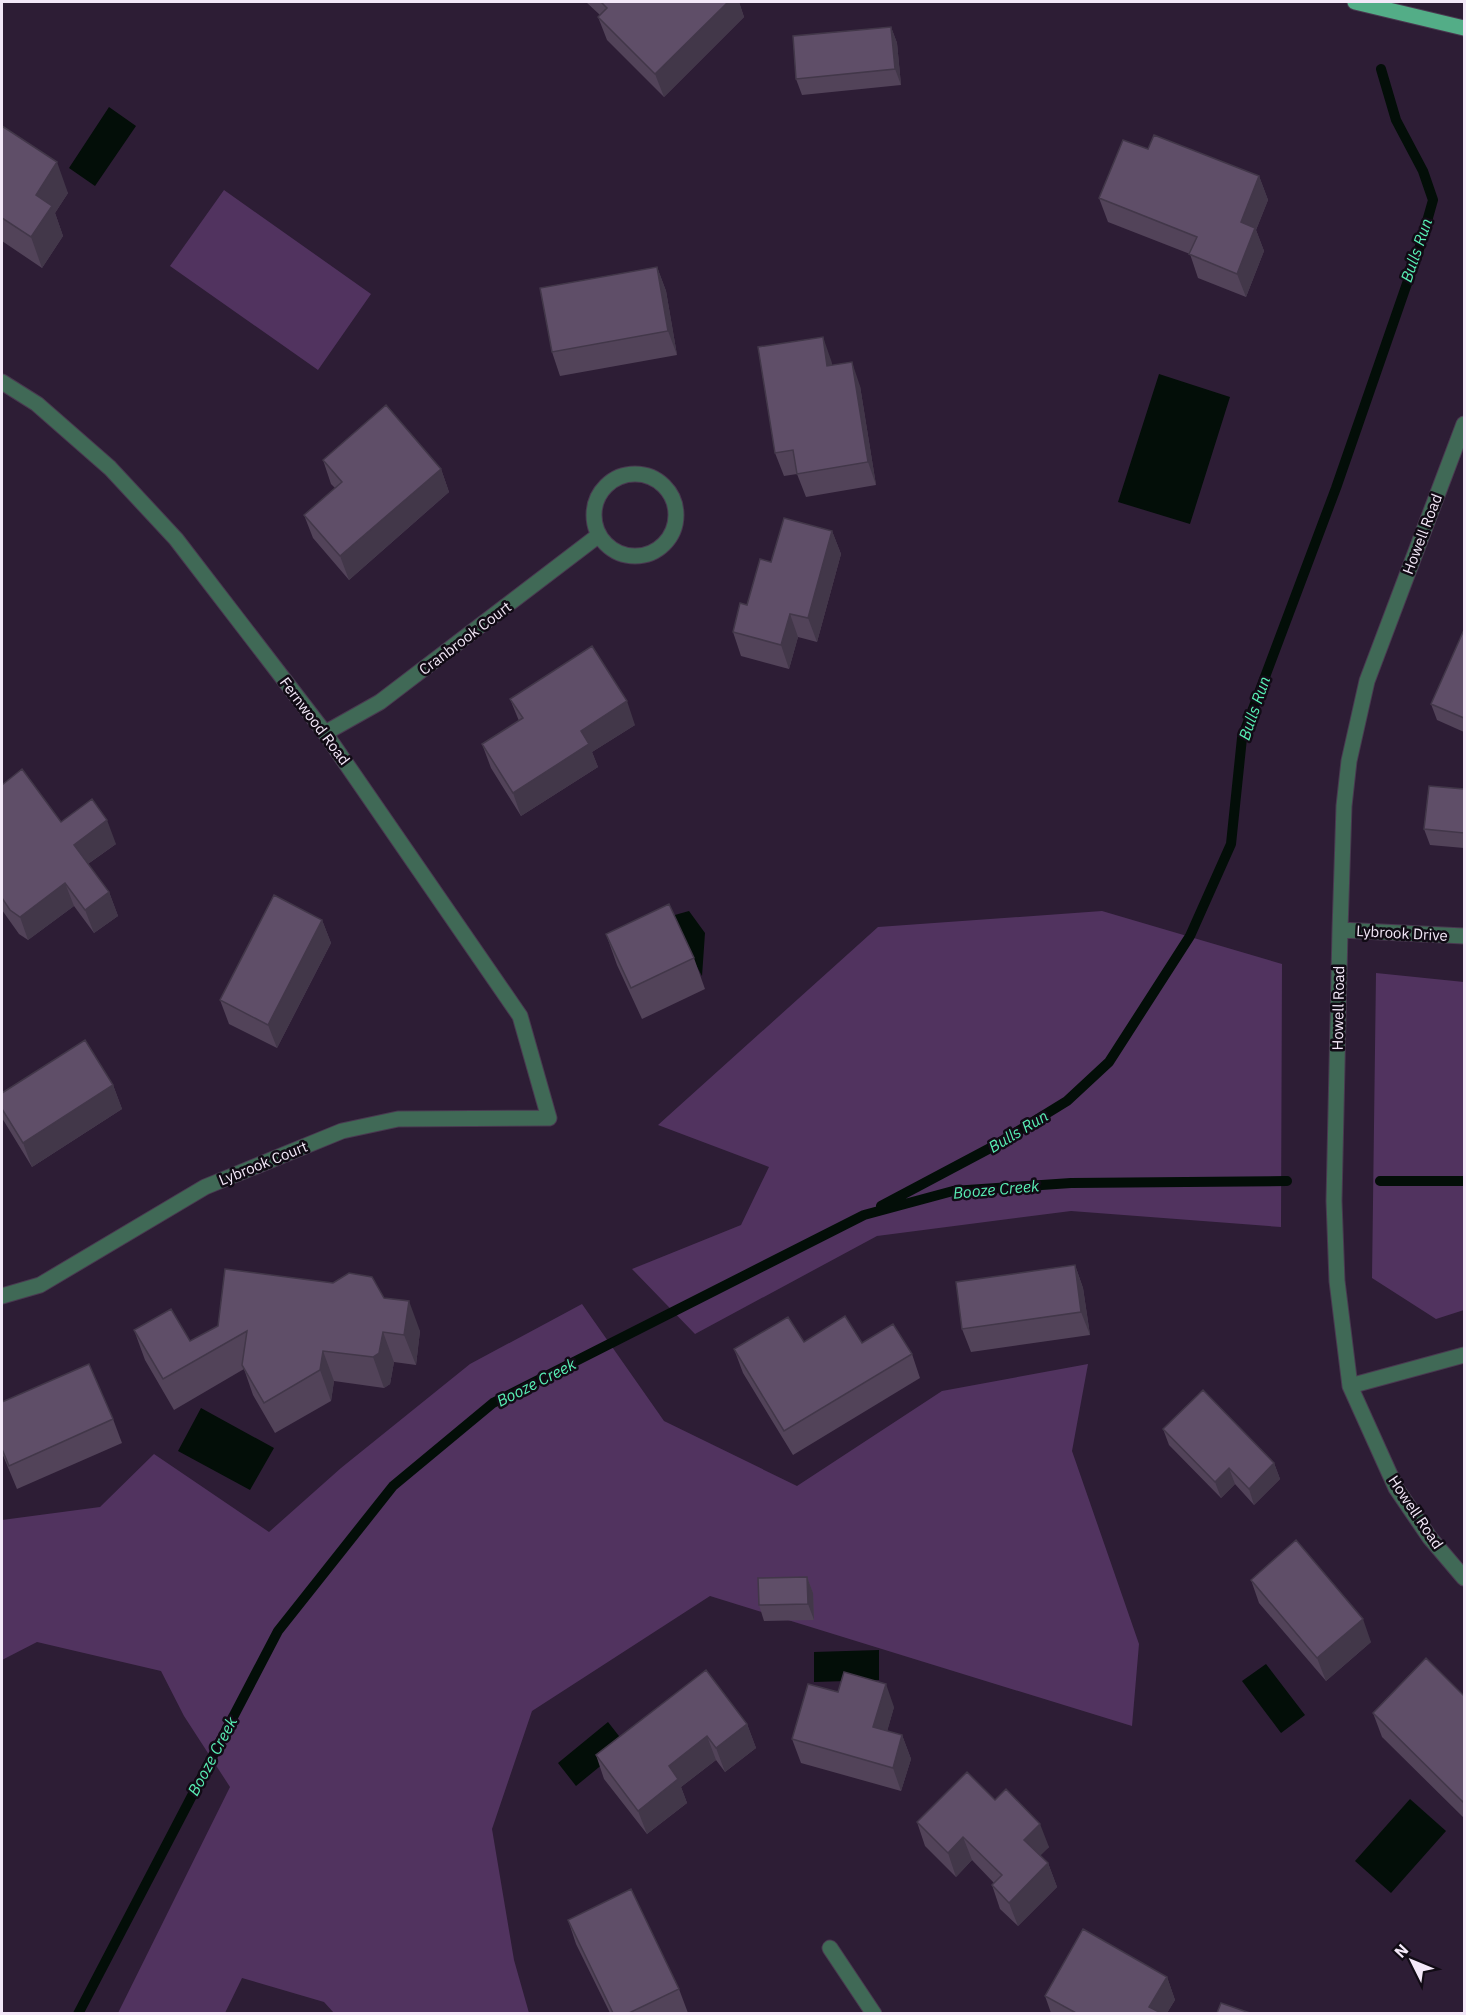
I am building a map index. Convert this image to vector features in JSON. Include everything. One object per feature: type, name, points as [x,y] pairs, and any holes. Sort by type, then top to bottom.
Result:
[{"type":"main road","points":[[1355,2],[1464,28]]},
{"type":"street","name":"Fernwood Road","points":[[2,382],[37,404],[110,468],[176,539],[325,733],[520,1016],[549,1118]]},
{"type":"street","name":"Howell Road","points":[[1464,424],[1367,681],[1349,761],[1344,806],[1334,1201],[1336,1281],[1350,1386],[1396,1488],[1430,1538],[1464,1578]]},
{"type":"street","points":[[634,474],[648,476],[660,482],[668,491],[674,503],[676,516],[673,530],[656,550],[644,555],[631,556],[618,553],[607,546],[599,535],[594,522],[594,508],[599,495],[608,484],[620,477],[634,474]]},
{"type":"street","name":"Cranbrook Court","points":[[325,733],[380,702],[599,535]]},
{"type":"street","name":"Lybrook Drive","points":[[1340,930],[1464,936]]},
{"type":"street","name":"Lybrook Court","points":[[2,1296],[40,1285],[205,1187],[342,1131],[399,1119],[549,1118]]},
{"type":"street","points":[[1350,1386],[1464,1355]]},
{"type":"street","points":[[830,1948],[874,2013]]},
{"type":"shaded area","points":[[109,107],[136,126],[95,186],[69,168]]},
{"type":"shaded area","points":[[224,190],[371,294],[318,370],[170,266]]},
{"type":"shaded area","points":[[1159,374],[1230,397],[1190,524],[1118,502]]},
{"type":"shaded area","points":[[689,911],[705,933],[702,976],[680,935],[643,924]]},
{"type":"shaded area","points":[[1102,911],[1282,964],[1281,1227],[1071,1211],[877,1236],[695,1334],[632,1269],[741,1225],[769,1167],[658,1125],[878,927]]},
{"type":"shaded area","points":[[1376,973],[1464,982],[1464,1310],[1436,1319],[1372,1278]]},
{"type":"shaded area","points":[[582,1304],[664,1421],[797,1486],[942,1391],[1088,1364],[1072,1451],[1139,1644],[1132,1726],[710,1596],[532,1711],[492,1829],[514,1960],[529,2013],[334,2013],[324,2002],[242,1978],[225,2013],[118,2013],[230,1787],[184,1716],[161,1671],[37,1642],[2,1660],[2,1520],[100,1507],[154,1454],[269,1532],[341,1468],[470,1364]]},
{"type":"shaded area","points":[[201,1408],[274,1448],[250,1490],[178,1451]]},
{"type":"shaded area","points":[[879,1650],[879,1680],[814,1682],[814,1652]]},
{"type":"shaded area","points":[[1266,1664],[1305,1715],[1281,1733],[1242,1681]]},
{"type":"shaded area","points":[[608,1722],[626,1745],[576,1786],[558,1763]]},
{"type":"shaded area","points":[[1410,1799],[1446,1831],[1391,1893],[1355,1861]]},
{"type":"building","points":[[601,2],[728,2],[655,74],[598,17],[607,8]]},
{"type":"building","points":[[891,27],[895,69],[796,79],[793,36]]},
{"type":"building","points":[[2,126],[57,162],[36,195],[52,206],[31,237],[2,218]]},
{"type":"building","points":[[1154,135],[1259,176],[1241,222],[1255,228],[1237,274],[1189,254],[1197,237],[1099,198],[1123,140],[1148,149]]},
{"type":"building","points":[[657,267],[668,331],[552,352],[540,288]]},
{"type":"building","points":[[823,337],[827,366],[852,362],[868,462],[797,474],[793,450],[775,453],[758,347]]},
{"type":"building","points":[[386,405],[441,469],[340,556],[304,515],[342,482],[323,460]]},
{"type":"building","points":[[784,518],[832,531],[808,618],[790,614],[781,645],[733,632],[740,603],[747,605],[760,559],[771,562]]},
{"type":"building","points":[[1464,633],[1464,718],[1431,704]]},
{"type":"building","points":[[592,646],[627,701],[581,731],[589,744],[513,793],[482,744],[523,718],[510,699]]},
{"type":"building","points":[[22,769],[61,822],[92,799],[107,820],[74,845],[109,892],[85,910],[65,883],[20,917],[10,910],[2,898],[2,785]]},
{"type":"building","points":[[1429,786],[1464,789],[1464,833],[1424,829]]},
{"type":"building","points":[[274,895],[322,920],[268,1025],[220,1000]]},
{"type":"building","points":[[669,904],[694,958],[631,988],[606,934]]},
{"type":"building","points":[[85,1040],[113,1085],[23,1143],[2,1109],[2,1093]]},
{"type":"building","points":[[1075,1265],[1081,1312],[962,1329],[956,1282]]},
{"type":"building","points":[[225,1269],[333,1283],[349,1273],[372,1277],[384,1298],[409,1301],[404,1335],[383,1332],[379,1353],[373,1357],[323,1351],[320,1370],[264,1403],[242,1365],[247,1331],[163,1379],[134,1330],[171,1309],[190,1341],[218,1326]]},
{"type":"building","points":[[845,1316],[862,1343],[893,1324],[912,1354],[784,1431],[734,1349],[788,1317],[804,1342]]},
{"type":"building","points":[[89,1364],[113,1419],[9,1466],[2,1449],[2,1402]]},
{"type":"building","points":[[1203,1390],[1274,1463],[1249,1489],[1229,1468],[1215,1482],[1163,1429]]},
{"type":"building","points":[[1296,1540],[1363,1619],[1317,1658],[1251,1580]]},
{"type":"building","points":[[807,1577],[808,1604],[759,1605],[758,1578]]},
{"type":"building","points":[[1426,1658],[1464,1696],[1463,1802],[1373,1713]]},
{"type":"building","points":[[706,1670],[747,1724],[716,1748],[707,1736],[669,1766],[678,1779],[638,1811],[596,1755]]},
{"type":"building","points":[[844,1672],[886,1684],[873,1727],[902,1735],[893,1768],[792,1739],[808,1684],[838,1692]]},
{"type":"building","points":[[967,1772],[995,1800],[1006,1789],[1040,1824],[1024,1840],[1048,1863],[1009,1903],[992,1885],[1002,1875],[963,1837],[948,1853],[917,1822]]},
{"type":"building","points":[[631,1889],[679,1989],[629,2013],[613,2013],[568,1920]]},
{"type":"building","points":[[1083,1929],[1167,1977],[1149,2007],[1161,2013],[1076,2013],[1045,1996]]},
{"type":"building","points":[[1221,2003],[1250,2013],[1217,2013]]},
{"type":"waterway","name":"Bulls Run","points":[[881,1206],[994,1146],[1067,1101],[1109,1062],[1190,936],[1231,844],[1242,738],[1336,488],[1420,246],[1433,200],[1423,171],[1396,120],[1381,69]]},
{"type":"waterway","name":"Booze Creek","points":[[78,2014],[278,1631],[393,1486],[493,1403],[864,1215],[953,1191],[1071,1183],[1287,1181]]},
{"type":"waterway","name":"Booze Creek","points":[[1380,1181],[1464,1181]]}]
